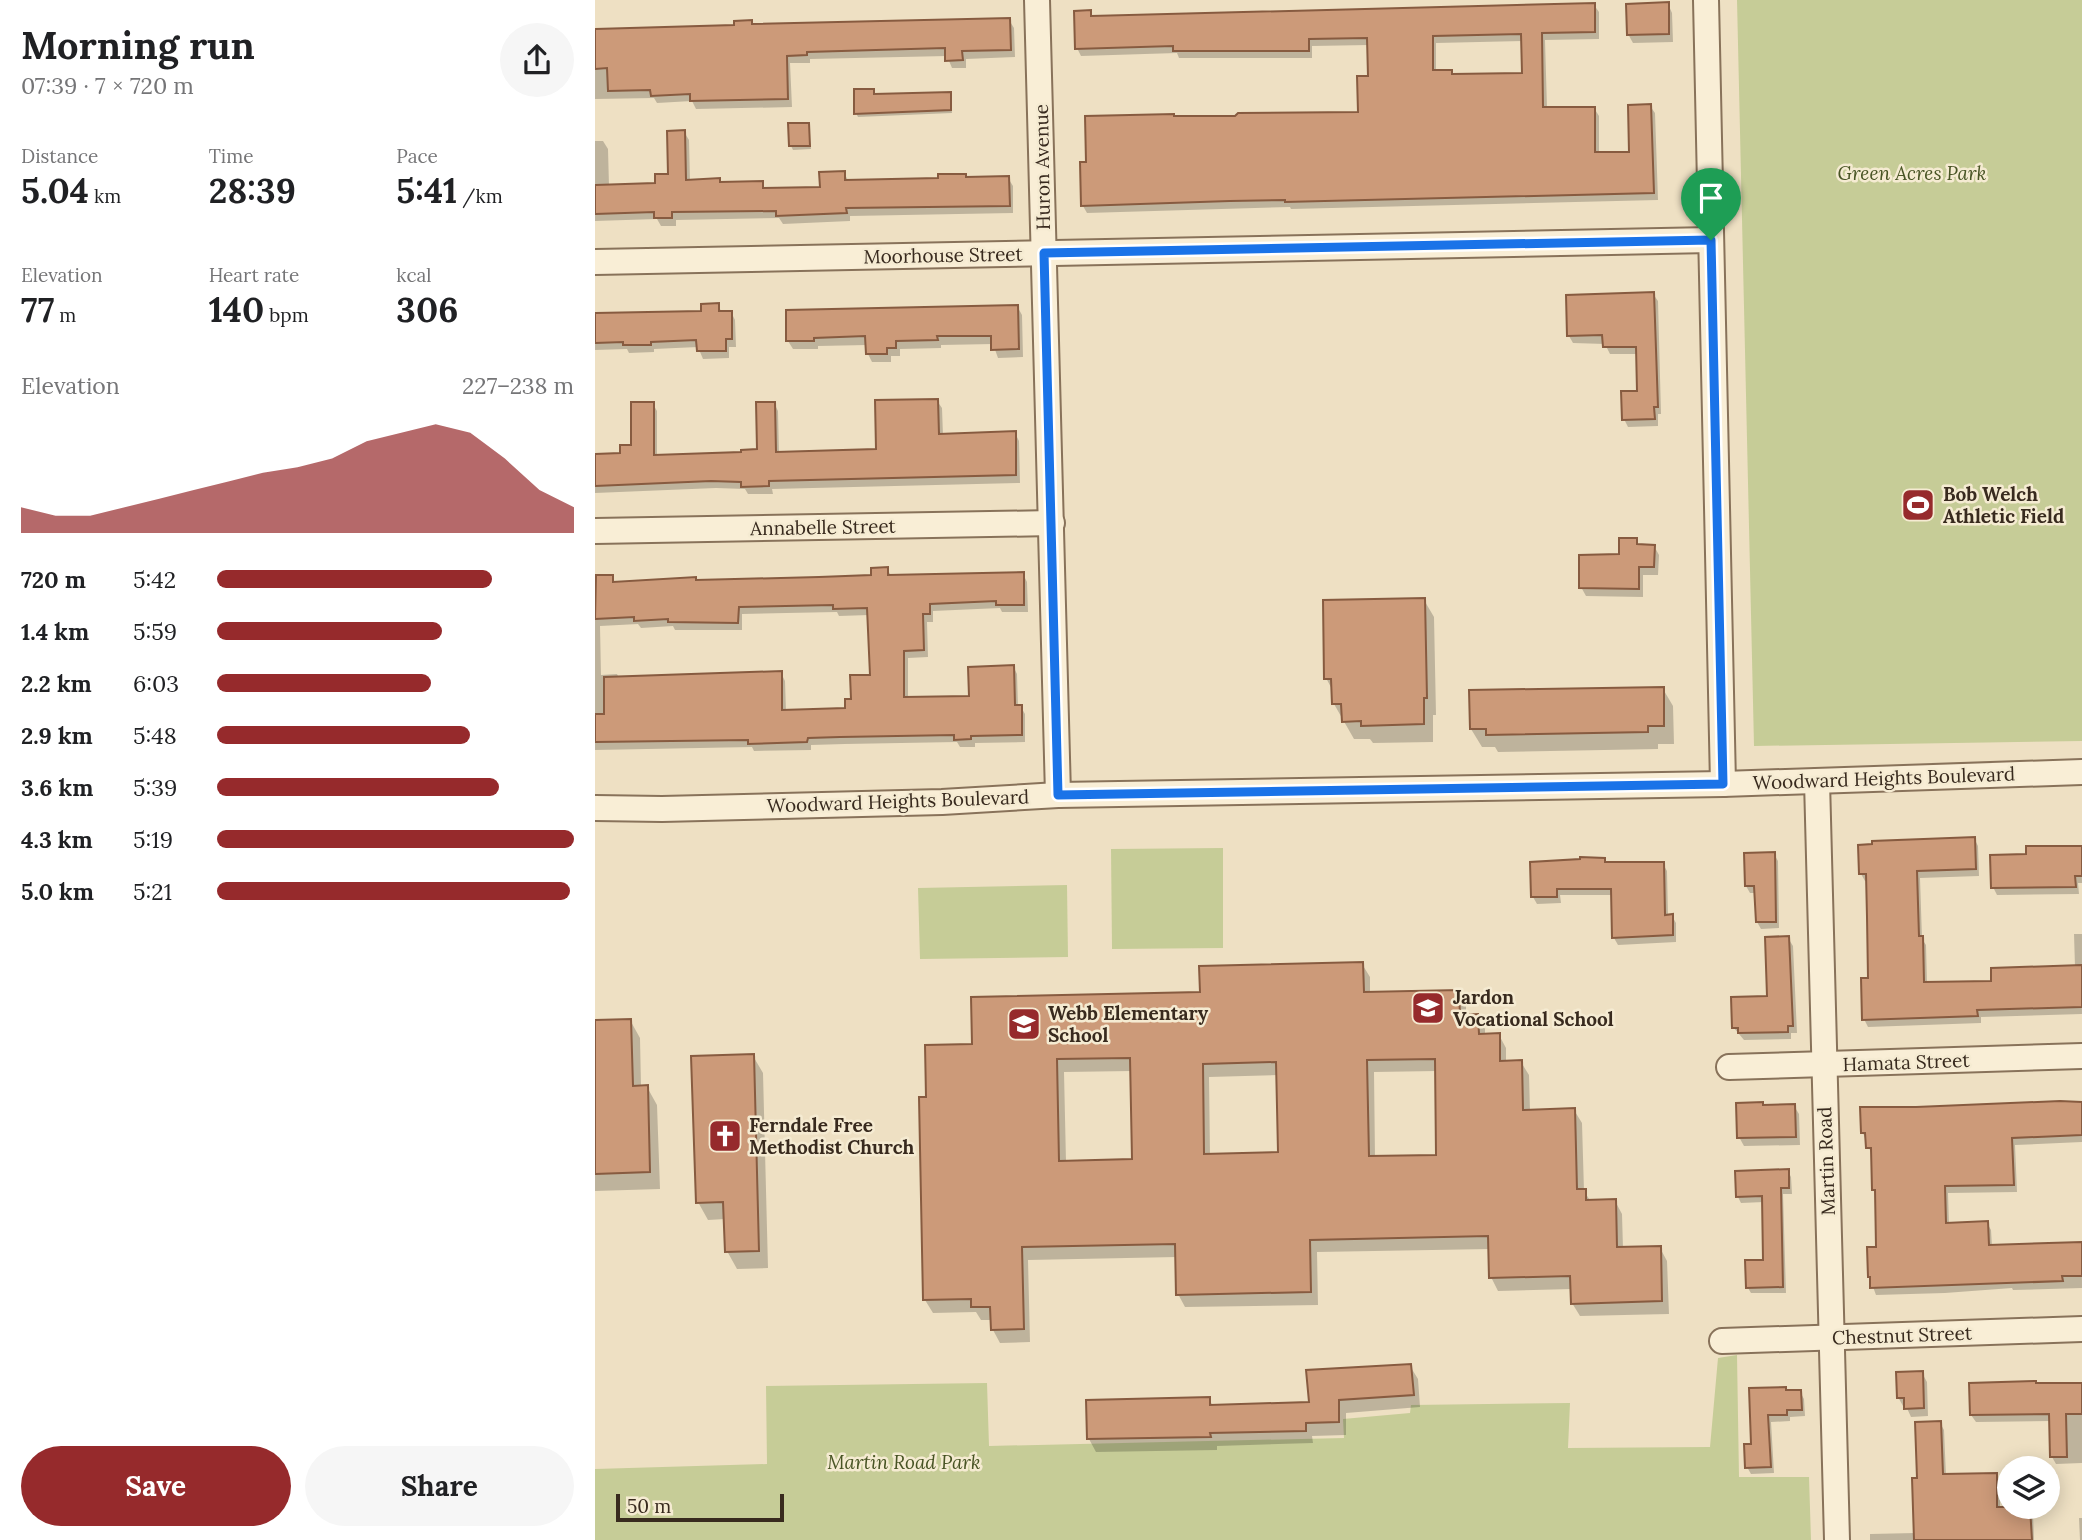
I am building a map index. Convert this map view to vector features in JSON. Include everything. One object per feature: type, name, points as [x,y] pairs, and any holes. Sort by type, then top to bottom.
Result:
[{"type":"street","name":"Huron Avenue","points":[[1037,0],[1058,795]]},
{"type":"street","points":[[1706,0],[1723,784]]},
{"type":"street","name":"Moorhouse Street","points":[[595,262],[1711,240]]},
{"type":"street","name":"Annabelle Street","points":[[595,531],[1052,523]]},
{"type":"street","name":"Woodward Heights Boulevard","points":[[595,808],[662,809],[942,802],[1058,795],[1723,784],[2082,772]]},
{"type":"street","name":"Martin Road","points":[[1817,781],[1837,1540]]},
{"type":"street","name":"Hamata Street","points":[[1730,1067],[2082,1056]]},
{"type":"street","name":"Chestnut Street","points":[[1722,1340],[2082,1329]]},
{"type":"green space","name":"Green Acres Park","points":[[1737,0],[2082,0],[2082,741],[1754,746]]},
{"type":"green space","points":[[1223,848],[1223,948],[1112,949],[1111,849]]},
{"type":"green space","points":[[1067,885],[1068,957],[920,959],[918,888]]},
{"type":"green space","name":"Martin Road Park","points":[[1737,1355],[1739,1477],[1809,1477],[1811,1540],[595,1540],[595,1469],[767,1464],[766,1386],[987,1383],[989,1446],[1344,1438],[1343,1419],[1410,1413],[1411,1405],[1570,1403],[1568,1448],[1710,1447],[1718,1358]]},
{"type":"building","points":[[1669,2],[1669,34],[1627,35],[1626,4]]},
{"type":"building","points":[[1595,3],[1595,32],[1542,33],[1543,107],[1595,107],[1595,152],[1629,152],[1628,105],[1651,104],[1654,193],[1081,206],[1080,162],[1086,162],[1085,116],[1235,116],[1238,113],[1358,112],[1357,76],[1368,76],[1367,38],[1309,39],[1309,51],[1173,51],[1173,46],[1075,49],[1074,11],[1091,10],[1091,16]],"holes":[[[1521,34],[1522,73],[1452,74],[1452,70],[1433,70],[1433,36]]]},
{"type":"building","points":[[1010,18],[1011,50],[962,51],[963,60],[945,61],[945,48],[807,52],[807,55],[787,56],[788,99],[690,101],[690,94],[651,96],[650,90],[608,91],[607,68],[595,69],[595,29],[734,25],[734,21],[752,20],[752,24]]},
{"type":"building","points":[[854,89],[874,89],[874,94],[951,92],[951,110],[854,114]]},
{"type":"building","points":[[788,123],[809,123],[810,146],[789,146]]},
{"type":"building","points":[[685,130],[686,180],[720,178],[720,182],[763,181],[763,188],[820,187],[819,172],[845,171],[845,180],[938,178],[938,174],[966,174],[966,177],[1009,176],[1010,206],[846,208],[847,213],[776,216],[776,211],[672,212],[672,218],[654,218],[654,212],[595,214],[595,185],[655,183],[655,174],[668,174],[667,131]]},
{"type":"building","points":[[1654,292],[1658,407],[1654,407],[1655,419],[1622,420],[1621,391],[1637,391],[1636,347],[1603,347],[1602,335],[1567,336],[1566,295]]},
{"type":"building","points":[[719,303],[719,311],[732,311],[732,339],[726,339],[726,351],[697,351],[696,340],[651,342],[651,345],[595,343],[595,313],[701,311],[701,304]]},
{"type":"building","points":[[1018,305],[1019,349],[991,350],[991,336],[937,336],[938,340],[896,341],[896,348],[887,348],[887,354],[866,354],[865,336],[786,341],[786,310]]},
{"type":"building","points":[[938,399],[939,434],[1016,431],[1016,475],[769,481],[769,486],[741,487],[741,482],[711,481],[595,486],[595,454],[620,453],[620,445],[631,445],[631,402],[654,402],[654,455],[757,449],[756,402],[775,402],[776,452],[876,449],[875,400]]},
{"type":"building","points":[[1619,538],[1637,538],[1637,544],[1655,545],[1654,567],[1639,567],[1639,589],[1579,588],[1579,555],[1619,554]]},
{"type":"building","points":[[888,567],[888,575],[1024,572],[1024,605],[996,605],[996,601],[930,604],[930,614],[923,614],[924,650],[904,651],[904,697],[969,696],[968,667],[1014,665],[1015,705],[1022,705],[1022,735],[971,736],[971,739],[954,740],[954,735],[808,738],[807,742],[748,744],[748,740],[595,742],[595,714],[604,714],[604,677],[782,671],[782,710],[845,708],[845,699],[851,699],[850,675],[870,675],[867,608],[833,609],[833,605],[739,607],[738,623],[668,622],[668,619],[634,621],[634,617],[595,619],[596,575],[613,575],[613,582],[696,577],[696,580],[819,577],[871,575],[871,568]]},
{"type":"building","points":[[1425,598],[1427,698],[1424,698],[1424,724],[1361,726],[1361,721],[1342,722],[1341,704],[1332,704],[1331,679],[1324,679],[1323,600]]},
{"type":"building","points":[[1664,687],[1664,726],[1648,726],[1648,732],[1486,735],[1486,729],[1470,729],[1469,690]]},
{"type":"building","points":[[1975,837],[1976,869],[1917,871],[1924,982],[1991,981],[1991,968],[2082,965],[2082,1007],[1977,1010],[1978,1016],[1862,1020],[1861,978],[1868,978],[1867,917],[1866,874],[1859,874],[1858,845],[1872,844],[1872,841]]},
{"type":"building","points":[[2026,846],[2082,846],[2082,876],[2075,876],[2076,887],[1991,888],[1990,855],[2026,854]]},
{"type":"building","points":[[1775,852],[1776,922],[1756,922],[1754,886],[1745,886],[1744,853]]},
{"type":"building","points":[[1580,857],[1605,858],[1605,862],[1664,862],[1665,915],[1673,914],[1673,935],[1612,938],[1611,889],[1557,889],[1557,897],[1531,897],[1530,862]]},
{"type":"building","points":[[1789,936],[1793,1026],[1788,1026],[1788,1032],[1738,1033],[1738,1028],[1732,1028],[1731,997],[1767,996],[1765,937]]},
{"type":"building","points":[[1363,962],[1364,992],[1459,990],[1460,1015],[1478,1014],[1479,1034],[1500,1033],[1500,1061],[1522,1060],[1523,1110],[1575,1108],[1577,1189],[1586,1189],[1586,1200],[1616,1199],[1617,1247],[1661,1246],[1662,1301],[1571,1304],[1570,1276],[1489,1278],[1488,1236],[1310,1240],[1311,1292],[1176,1295],[1175,1244],[1022,1247],[1024,1329],[991,1330],[990,1307],[971,1307],[971,1299],[923,1300],[919,1097],[926,1097],[925,1045],[972,1044],[971,997],[1200,992],[1199,966]],"holes":[[[1130,1058],[1132,1159],[1059,1161],[1057,1059]],[[1435,1059],[1436,1155],[1369,1156],[1367,1060]],[[1276,1062],[1278,1152],[1204,1154],[1203,1064]]]},
{"type":"building","points":[[631,1019],[633,1086],[648,1085],[650,1172],[595,1174],[595,1020]]},
{"type":"building","points":[[754,1054],[759,1251],[725,1252],[723,1202],[696,1203],[691,1056]]},
{"type":"building","points":[[1763,1102],[1763,1105],[1795,1104],[1796,1137],[1737,1138],[1736,1103]]},
{"type":"building","points":[[2082,1102],[2082,1135],[2012,1138],[2014,1185],[1945,1186],[1946,1223],[1988,1221],[1989,1245],[2082,1242],[2082,1276],[2062,1276],[2063,1281],[1870,1288],[1867,1247],[1876,1247],[1875,1190],[1872,1190],[1871,1148],[1866,1148],[1865,1133],[1861,1133],[1860,1107]]},
{"type":"building","points":[[1789,1169],[1789,1188],[1781,1188],[1783,1287],[1746,1288],[1745,1260],[1763,1260],[1762,1196],[1736,1197],[1735,1171]]},
{"type":"building","points":[[1411,1364],[1414,1395],[1339,1400],[1339,1422],[1306,1423],[1306,1431],[1210,1433],[1211,1437],[1087,1439],[1086,1400],[1210,1397],[1210,1405],[1309,1402],[1306,1370]]},
{"type":"building","points":[[1923,1371],[1924,1408],[1904,1409],[1904,1398],[1897,1398],[1896,1372]]},
{"type":"building","points":[[1969,1383],[2082,1383],[2082,1414],[2066,1414],[2067,1457],[2050,1456],[2049,1414],[1970,1415]]},
{"type":"building","points":[[1786,1387],[1786,1390],[1801,1390],[1802,1410],[1787,1410],[1787,1415],[1768,1415],[1771,1467],[1745,1468],[1744,1444],[1751,1444],[1749,1388]]},
{"type":"building","points":[[1941,1421],[1943,1474],[1997,1473],[1997,1519],[2031,1519],[2032,1540],[1914,1540],[1912,1478],[1917,1478],[1915,1422]]},
{"type":"place","name":"Bob Welch Athletic Field","points":[[1918,505]]},
{"type":"place","name":"Jardon Vocational School","points":[[1428,1008]]},
{"type":"place","name":"Webb Elementary School","points":[[1024,1024]]},
{"type":"place","name":"Ferndale Free Methodist Church","points":[[725,1136]]},
{"type":"route","points":[[1711,240],[1723,784],[1058,795],[1044,253],[1711,240]]}]
